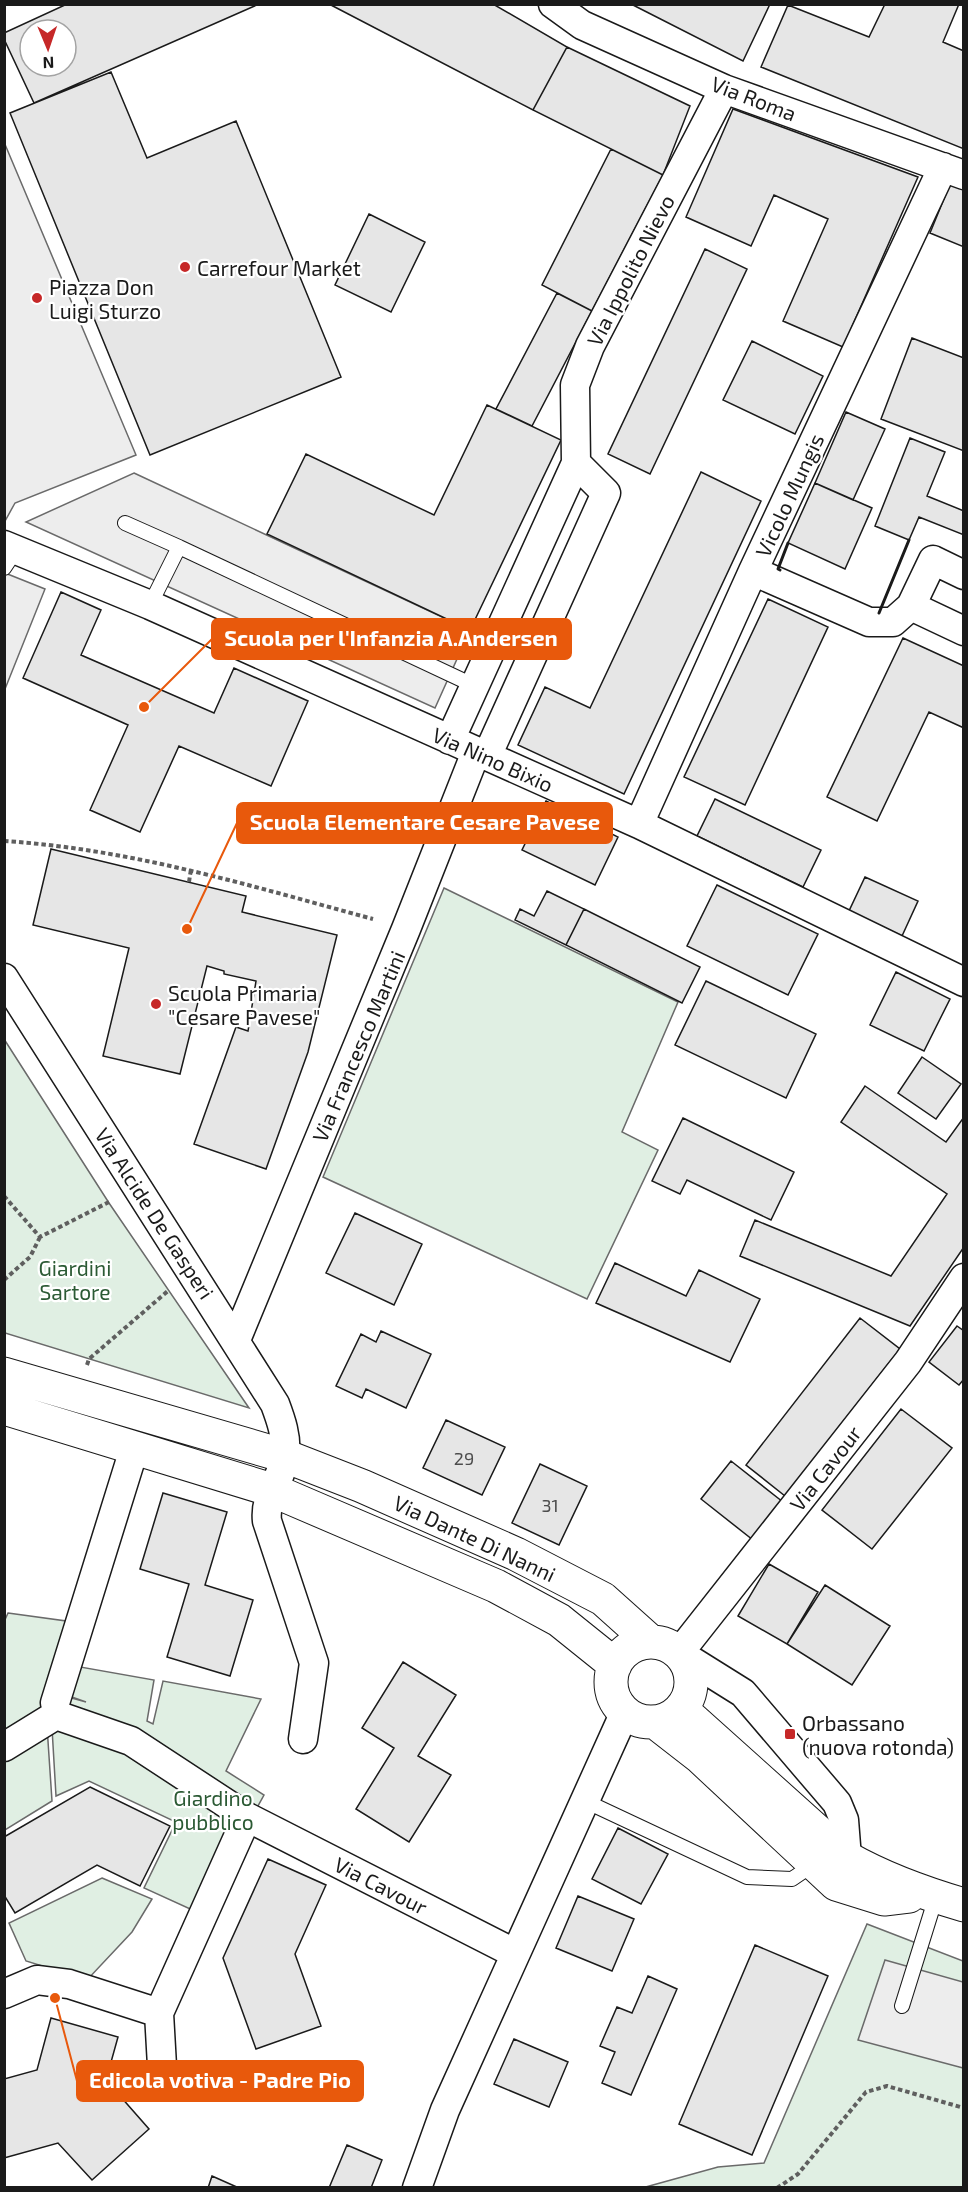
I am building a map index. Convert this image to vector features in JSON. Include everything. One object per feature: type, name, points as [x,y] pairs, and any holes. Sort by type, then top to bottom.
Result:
[{"type":"street","name":"Via Roma","points":[[553,4],[582,25],[724,89],[953,171]]},
{"type":"street","name":"Via Ippolito Nievo","points":[[450,740],[576,463],[575,385],[590,346],[724,89]]},
{"type":"street","name":"Vicolo Mungis","points":[[642,826],[753,571],[953,171]]},
{"type":"street","points":[[481,754],[606,493],[576,463]]},
{"type":"street","name":"Via Nino Bixio","points":[[8,554],[150,605],[642,826],[963,982]]},
{"type":"street","points":[[753,571],[869,622],[893,622],[911,606],[933,560],[963,575]]},
{"type":"street","points":[[911,606],[963,630]]},
{"type":"street","name":"Via Francesco Martini","points":[[236,1340],[481,754]]},
{"type":"street","name":"Via Alcide De Gasperi","points":[[4,978],[275,1404],[283,1427],[285,1456]]},
{"type":"street","name":"Via Cavour","points":[[665,1648],[908,1362],[963,1278]]},
{"type":"street","name":"Via Dante Di Nanni","points":[[4,1374],[285,1456],[362,1486],[526,1559],[603,1599],[686,1662],[692,1681],[687,1701],[668,1715]]},
{"type":"street","name":"Via Dante Di Nanni","points":[[4,1408],[135,1446],[272,1490],[496,1586],[559,1620],[615,1665]]},
{"type":"street","points":[[55,1703],[135,1446]]},
{"type":"street","points":[[285,1456],[265,1506],[267,1521],[314,1663],[303,1739]]},
{"type":"street","points":[[665,1648],[627,1650],[615,1665],[612,1691],[625,1712],[634,1719],[668,1715],[847,1858],[870,1871],[942,1899]]},
{"type":"street","name":"Via Dante Di Nanni","points":[[665,1648],[743,1693],[837,1803],[844,1820],[847,1858]]},
{"type":"street","points":[[417,2187],[445,2110],[514,1953],[625,1712]]},
{"type":"street","name":"Via Cavour","points":[[4,1747],[56,1715],[131,1741],[247,1817],[514,1953]]},
{"type":"street","points":[[668,1715],[700,1757],[836,1884],[884,1899],[942,1899]]},
{"type":"street","points":[[162,2066],[159,2013],[247,1817]]},
{"type":"street","points":[[4,1994],[37,1980],[69,1984],[159,2013]]},
{"type":"lane","points":[[125,523],[475,686]]},
{"type":"lane","points":[[150,605],[179,547]]},
{"type":"lane","points":[[585,1801],[747,1877],[792,1879],[815,1863]]},
{"type":"lane","points":[[902,2006],[942,1899]]},
{"type":"path","points":[[4,841],[51,844],[191,869],[373,920]]},
{"type":"path","points":[[189,882],[191,869]]},
{"type":"path","points":[[4,1196],[40,1237]]},
{"type":"path","points":[[4,1280],[30,1257],[40,1237],[115,1199]]},
{"type":"path","points":[[87,1366],[88,1359],[193,1273]]},
{"type":"path","points":[[777,2187],[798,2174],[866,2092],[887,2086],[963,2108]]},
{"type":"green space","points":[[444,888],[678,1002],[622,1132],[658,1150],[587,1299],[323,1177]]},
{"type":"green space","name":"Giardini Sartore","points":[[4,1039],[109,1203],[249,1408],[5,1333]]},
{"type":"green space","name":"Giardino pubblico","points":[[8,1613],[66,1621],[50,1692],[86,1702],[69,1696],[75,1666],[154,1680],[147,1721],[153,1724],[163,1681],[261,1699],[226,1771],[264,1795],[199,1913],[144,1888],[176,1822],[89,1781],[56,1796],[50,1694],[46,1711],[52,1801],[5,1830],[4,1622]]},
{"type":"green space","points":[[102,1878],[152,1899],[132,1932],[87,1980],[26,1961],[9,1923]]},
{"type":"green space","points":[[867,1924],[963,1961],[963,2187],[642,2188],[718,2167],[764,2163]]},
{"type":"shaded area","name":"Piazza Don Luigi Sturzo","points":[[4,142],[136,455],[15,503],[5,521]]},
{"type":"shaded area","points":[[134,473],[470,630],[435,708],[26,522]]},
{"type":"shaded area","points":[[5,573],[45,589],[5,689]]},
{"type":"shaded area","points":[[885,1960],[963,1982],[963,2068],[858,2040]]},
{"type":"building","points":[[67,4],[259,4],[34,103],[22,78],[78,78],[78,18],[37,18]]},
{"type":"building","points":[[329,4],[493,4],[567,47],[533,110]]},
{"type":"building","points":[[631,4],[770,4],[743,61]]},
{"type":"building","points":[[885,4],[959,4],[943,42],[964,51],[964,149],[761,67],[788,5],[869,37]]},
{"type":"building","points":[[18,27],[18,69],[4,39],[4,33]]},
{"type":"building","points":[[567,47],[690,106],[663,175],[533,110]]},
{"type":"building","name":"Carrefour Market","points":[[111,72],[147,158],[236,121],[341,377],[150,455],[10,113]]},
{"type":"building","points":[[733,109],[918,177],[843,347],[783,321],[828,219],[774,195],[751,246],[686,217]]},
{"type":"building","points":[[611,149],[663,175],[592,311],[542,285]]},
{"type":"building","points":[[950,184],[964,189],[964,247],[930,233]]},
{"type":"building","points":[[369,214],[425,242],[391,312],[335,285]]},
{"type":"building","points":[[705,249],[747,269],[650,474],[608,454]]},
{"type":"building","points":[[557,293],[592,311],[532,426],[496,409]]},
{"type":"building","points":[[912,338],[964,358],[964,451],[881,419]]},
{"type":"building","points":[[752,341],[823,376],[795,434],[723,400]]},
{"type":"building","points":[[487,405],[561,440],[470,630],[267,534],[306,454],[434,515]]},
{"type":"building","points":[[846,412],[885,429],[853,500],[815,483]]},
{"type":"building","points":[[910,438],[945,452],[927,496],[964,511],[964,535],[919,517],[909,540],[875,526]]},
{"type":"building","points":[[701,472],[761,501],[624,794],[518,745],[545,687],[590,708]]},
{"type":"building","points":[[815,483],[872,508],[845,569],[788,543]]},
{"type":"building","points":[[61,592],[101,610],[81,655],[214,713],[234,668],[308,701],[271,786],[179,746],[140,832],[90,810],[128,725],[23,678]]},
{"type":"building","points":[[768,599],[828,627],[745,805],[684,777]]},
{"type":"building","points":[[903,638],[964,666],[964,728],[929,712],[877,821],[827,797]]},
{"type":"building","points":[[715,799],[821,850],[803,887],[697,836]]},
{"type":"building","points":[[546,801],[618,837],[595,885],[522,850]]},
{"type":"building","name":"Scuola Primaria \"Cesare Pavese\"","points":[[51,849],[246,896],[242,912],[337,935],[308,1052],[266,1169],[194,1144],[236,1027],[248,1031],[256,981],[224,974],[224,971],[207,966],[180,1074],[103,1056],[129,948],[33,925]]},
{"type":"building","points":[[865,877],[918,901],[902,936],[849,911]]},
{"type":"building","points":[[717,885],[818,934],[788,995],[687,946]]},
{"type":"building","points":[[547,891],[584,909],[566,945],[515,920],[520,909],[534,916]]},
{"type":"building","points":[[584,909],[700,967],[682,1003],[566,945]]},
{"type":"building","points":[[896,972],[950,999],[924,1051],[870,1025]]},
{"type":"building","points":[[706,981],[816,1034],[786,1098],[675,1045]]},
{"type":"building","points":[[922,1057],[961,1084],[936,1119],[898,1093]]},
{"type":"building","points":[[865,1086],[946,1142],[964,1117],[964,1247],[910,1326],[740,1256],[755,1220],[891,1276],[947,1194],[841,1122]]},
{"type":"building","points":[[683,1118],[794,1172],[771,1220],[687,1180],[680,1194],[652,1181]]},
{"type":"building","points":[[355,1213],[422,1244],[394,1305],[326,1273]]},
{"type":"building","points":[[615,1263],[686,1296],[699,1270],[760,1299],[730,1362],[596,1303]]},
{"type":"building","points":[[860,1318],[900,1349],[785,1496],[746,1465]]},
{"type":"building","points":[[957,1326],[964,1331],[964,1379],[959,1385],[929,1362]]},
{"type":"building","points":[[381,1331],[431,1354],[406,1408],[366,1389],[362,1398],[336,1386],[361,1334],[376,1342]]},
{"type":"building","points":[[901,1409],[952,1448],[872,1549],[822,1510]]},
{"type":"building","points":[[446,1420],[505,1447],[482,1495],[423,1468]]},
{"type":"building","points":[[731,1461],[783,1502],[753,1540],[701,1499]]},
{"type":"building","points":[[540,1464],[587,1486],[559,1545],[512,1523]]},
{"type":"building","points":[[163,1493],[227,1512],[205,1585],[253,1600],[230,1676],[167,1657],[189,1584],[140,1569]]},
{"type":"building","points":[[769,1564],[818,1592],[787,1644],[738,1616]]},
{"type":"building","points":[[825,1585],[890,1626],[852,1685],[787,1644]]},
{"type":"building","points":[[403,1662],[456,1695],[418,1756],[451,1775],[409,1842],[356,1809],[394,1748],[362,1728]]},
{"type":"building","points":[[90,1787],[170,1826],[140,1886],[97,1865],[15,1913],[4,1895],[4,1837]]},
{"type":"building","points":[[618,1828],[668,1854],[641,1904],[592,1879]]},
{"type":"building","points":[[268,1859],[326,1885],[295,1954],[321,2026],[256,2049],[223,1958]]},
{"type":"building","points":[[578,1896],[634,1919],[612,1971],[556,1948]]},
{"type":"building","points":[[755,1945],[828,1976],[752,2155],[679,2124]]},
{"type":"building","points":[[648,1976],[677,1989],[631,2095],[602,2083],[615,2052],[600,2046],[617,2007],[632,2013]]},
{"type":"building","points":[[51,2018],[118,2037],[106,2080],[149,2129],[92,2180],[58,2143],[4,2158],[4,2079],[37,2070]]},
{"type":"building","points":[[514,2039],[568,2062],[549,2107],[494,2084]]},
{"type":"building","points":[[347,2145],[382,2160],[371,2188],[329,2188]]},
{"type":"building","points":[[212,2176],[239,2188],[208,2188]]},
{"type":"wall","points":[[879,613],[909,540]]},
{"type":"wall","points":[[780,570],[778,569],[788,543]]},
{"type":"place","name":"Carrefour Market","points":[[185,267]]},
{"type":"place","name":"Piazza Don Luigi Sturzo","points":[[37,298]]},
{"type":"place","name":"Scuola per l'Infanzia A.Andersen","points":[[144,707]]},
{"type":"place","name":"Scuola Elementare Cesare Pavese","points":[[187,929]]},
{"type":"place","name":"Scuola Primaria \"Cesare Pavese\"","points":[[156,1004]]},
{"type":"place","name":"Orbassano (nuova rotonda)","points":[[790,1734]]},
{"type":"place","name":"Edicola votiva - Padre Pio","points":[[55,1998]]}]
